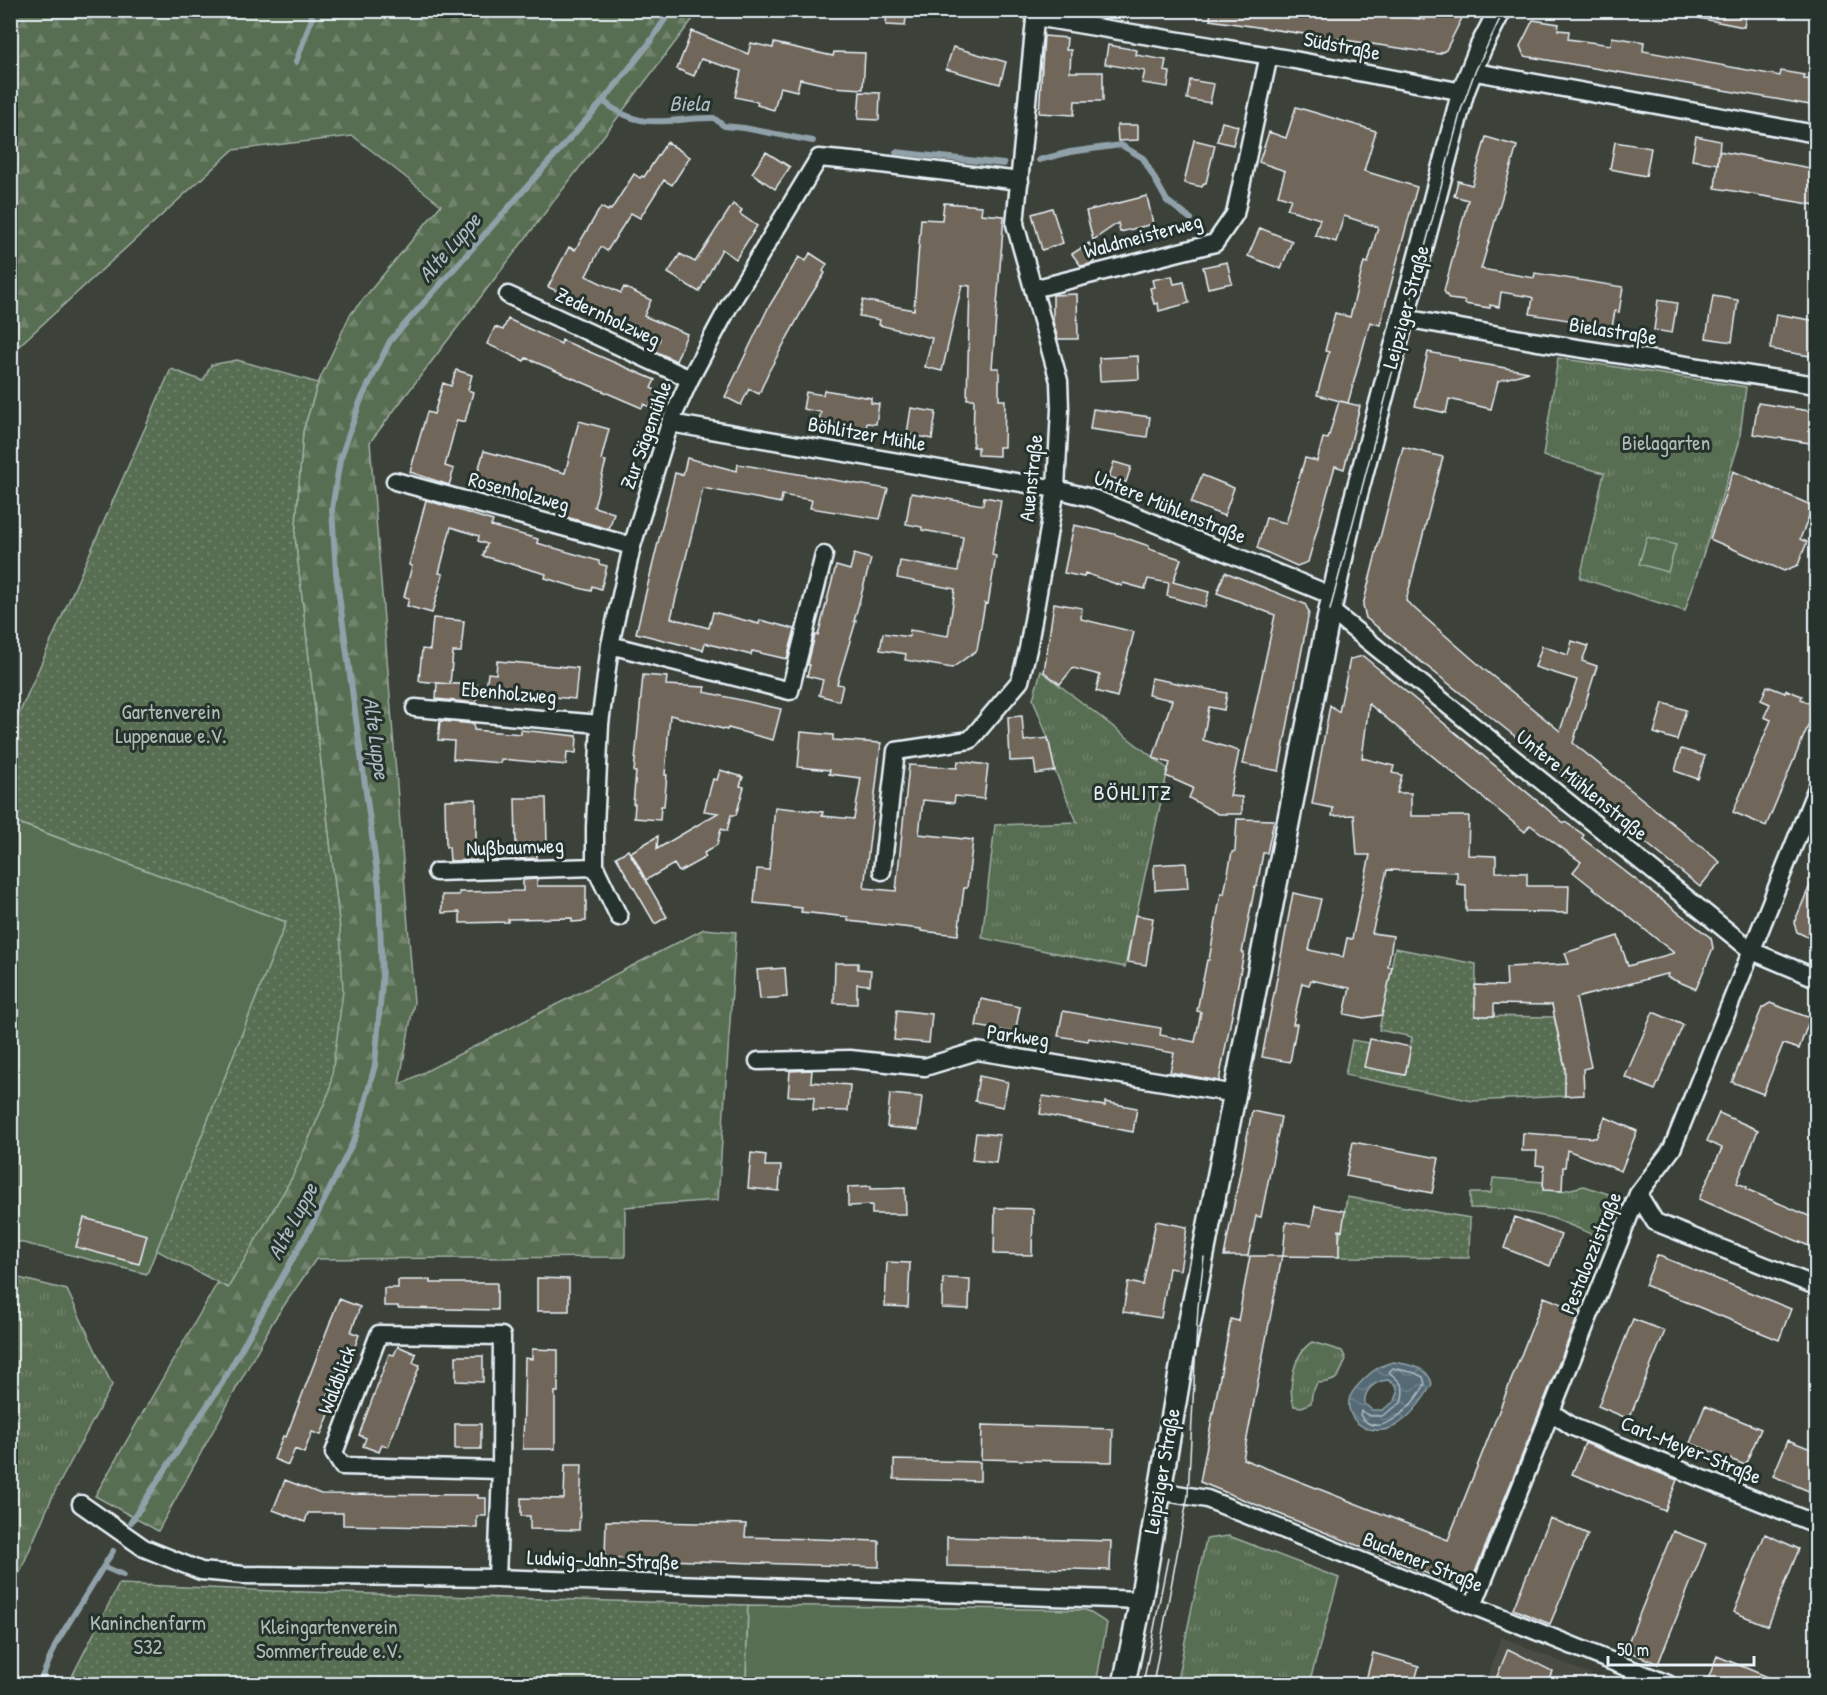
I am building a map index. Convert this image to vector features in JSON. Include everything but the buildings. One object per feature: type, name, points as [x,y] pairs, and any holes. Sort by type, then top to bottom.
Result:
[{"type":"street","name":"Leipziger Straße","points":[[1124,1684],[1141,1600],[1183,1356],[1352,510],[1463,92],[1470,71],[1500,10]]},
{"type":"street","name":"Südstraße","points":[[1036,14],[1463,92]]},
{"type":"street","name":"Auenstraße","points":[[882,871],[896,751],[970,740],[1020,681],[1028,649],[1056,489],[1060,409],[1059,381],[1016,224],[1036,14]]},
{"type":"street","name":"Waldmeisterweg","points":[[1034,289],[1215,243],[1235,214],[1269,56]]},
{"type":"street","points":[[1470,71],[1816,134]]},
{"type":"street","name":"Zur Sägemühle","points":[[619,917],[595,867],[600,724],[609,645],[632,546],[670,423],[690,379],[739,289],[819,158],[1020,181]]},
{"type":"street","name":"Zedernholzweg","points":[[508,295],[690,379]]},
{"type":"street","name":"Bielastraße","points":[[1404,318],[1532,341],[1816,385]]},
{"type":"street","name":"Böhlitzer Mühle","points":[[670,423],[1056,489]]},
{"type":"street","name":"Rosenholzweg","points":[[395,482],[632,546]]},
{"type":"street","name":"Untere Mühlenstraße","points":[[1056,489],[1095,499],[1332,603],[1752,951],[1816,978]]},
{"type":"street","points":[[609,645],[790,691],[824,555]]},
{"type":"street","name":"Ebenholzweg","points":[[415,708],[600,724]]},
{"type":"street","name":"Pestalozzistraße","points":[[1473,1606],[1638,1194],[1672,1149],[1816,790]]},
{"type":"street","name":"Nußbaumweg","points":[[436,872],[595,867]]},
{"type":"street","name":"Parkweg","points":[[758,1061],[850,1059],[925,1067],[977,1051],[1236,1094]]},
{"type":"street","points":[[1638,1194],[1655,1222],[1816,1286]]},
{"type":"street","name":"Waldblick","points":[[497,1578],[501,1470],[502,1336],[379,1334],[334,1453],[342,1466],[501,1470]]},
{"type":"street","name":"Carl-Meyer-Straße","points":[[1551,1412],[1573,1427],[1816,1524]]},
{"type":"street","name":"Buchener Straße","points":[[1159,1491],[1207,1499],[1668,1684]]},
{"type":"street","name":"Ludwig-Jahn-Straße","points":[[81,1504],[144,1548],[201,1571],[244,1575],[497,1578],[1141,1600]]},
{"type":"shaded area","points":[[1501,1637],[1614,1684],[1486,1684]]},
{"type":"green space","points":[[11,11],[699,11],[370,442],[414,1002],[399,1085],[704,929],[736,932],[718,1200],[625,1207],[625,1257],[316,1259],[274,1320],[158,1531],[95,1496],[218,1282],[229,1287],[340,930],[295,537],[303,431],[318,383],[350,315],[441,205],[353,136],[233,150],[11,353]]},
{"type":"green space","name":"Bielagarten","points":[[1558,358],[1746,387],[1739,443],[1685,611],[1580,578],[1604,473],[1543,456]]},
{"type":"green space","name":"Gartenverein Luppenaue e.V.","points":[[237,360],[318,383],[303,431],[295,537],[340,930],[343,991],[330,1090],[293,1176],[228,1288],[156,1250],[286,922],[11,820],[11,732],[171,369],[203,381],[211,365]]},
{"type":"green space","points":[[1647,537],[1676,545],[1668,572],[1639,564]]},
{"type":"green space","points":[[1041,671],[1168,769],[1125,967],[982,938],[995,825],[1077,822],[1055,771],[1048,738],[1033,699]]},
{"type":"green space","points":[[10,820],[286,922],[147,1274],[11,1240]]},
{"type":"green space","points":[[1395,948],[1476,964],[1475,1016],[1554,1017],[1566,1073],[1565,1096],[1473,1101],[1345,1075],[1352,1040],[1369,1043],[1365,1067],[1405,1074],[1412,1037],[1379,1030]]},
{"type":"green space","points":[[1493,1178],[1543,1182],[1545,1190],[1562,1191],[1584,1186],[1624,1199],[1607,1240],[1552,1218],[1509,1209],[1470,1208],[1470,1193],[1491,1193]]},
{"type":"green space","points":[[1347,1197],[1470,1218],[1469,1258],[1339,1257],[1339,1243]]},
{"type":"green space","points":[[11,1276],[67,1290],[112,1385],[53,1495],[11,1593]]},
{"type":"green space","points":[[1312,1342],[1342,1351],[1346,1359],[1336,1378],[1329,1382],[1317,1383],[1311,1403],[1302,1407],[1294,1406],[1291,1390],[1294,1371],[1301,1354]]},
{"type":"green space","points":[[1229,1536],[1339,1578],[1309,1684],[1192,1684],[1177,1680],[1206,1539]]},
{"type":"green space","name":"Kleingartenverein Sommerfreude e.V.","points":[[119,1584],[272,1591],[748,1605],[746,1684],[68,1684]]},
{"type":"green space","points":[[748,1605],[1086,1610],[1107,1623],[1096,1684],[746,1684]]},
{"type":"water","points":[[1394,1362],[1418,1367],[1427,1373],[1432,1384],[1416,1408],[1395,1426],[1379,1430],[1363,1427],[1352,1417],[1349,1409],[1352,1392],[1369,1374]],"holes":[[[1388,1380],[1396,1385],[1398,1392],[1395,1401],[1382,1410],[1372,1410],[1365,1404],[1366,1394],[1374,1384]]]},
{"type":"waterway","points":[[296,62],[312,18],[311,10]]},
{"type":"waterway","name":"Alte Luppe","points":[[131,1522],[222,1383],[313,1223],[356,1136],[375,1065],[382,982],[379,887],[336,573],[332,509],[340,460],[360,402],[390,341],[603,101],[648,45],[671,10]]},
{"type":"waterway","name":"Biela","points":[[603,101],[617,111],[644,121],[714,118],[724,126],[813,141]]},
{"type":"waterway","name":"Biela","points":[[1039,160],[1070,152],[1121,145],[1143,158],[1167,201],[1191,219]]},
{"type":"waterway","name":"Biela","points":[[896,152],[1004,164]]},
{"type":"waterway","name":"Alte Luppe","points":[[39,1684],[57,1642],[113,1551]]},
{"type":"waterway","points":[[104,1567],[123,1575]]},
{"type":"tram line","points":[[1330,610],[1461,110],[1474,74],[1504,10]]},
{"type":"tram line","points":[[1153,1684],[1188,1495],[1198,1307],[1204,1257]]},
{"type":"tram line","points":[[1143,1684],[1168,1558]]},
{"type":"district","name":"BÖHLITZ","points":[[1133,792]]},
{"type":"park label","name":"Kaninchenfarm S32","points":[[148,1635]]}]
